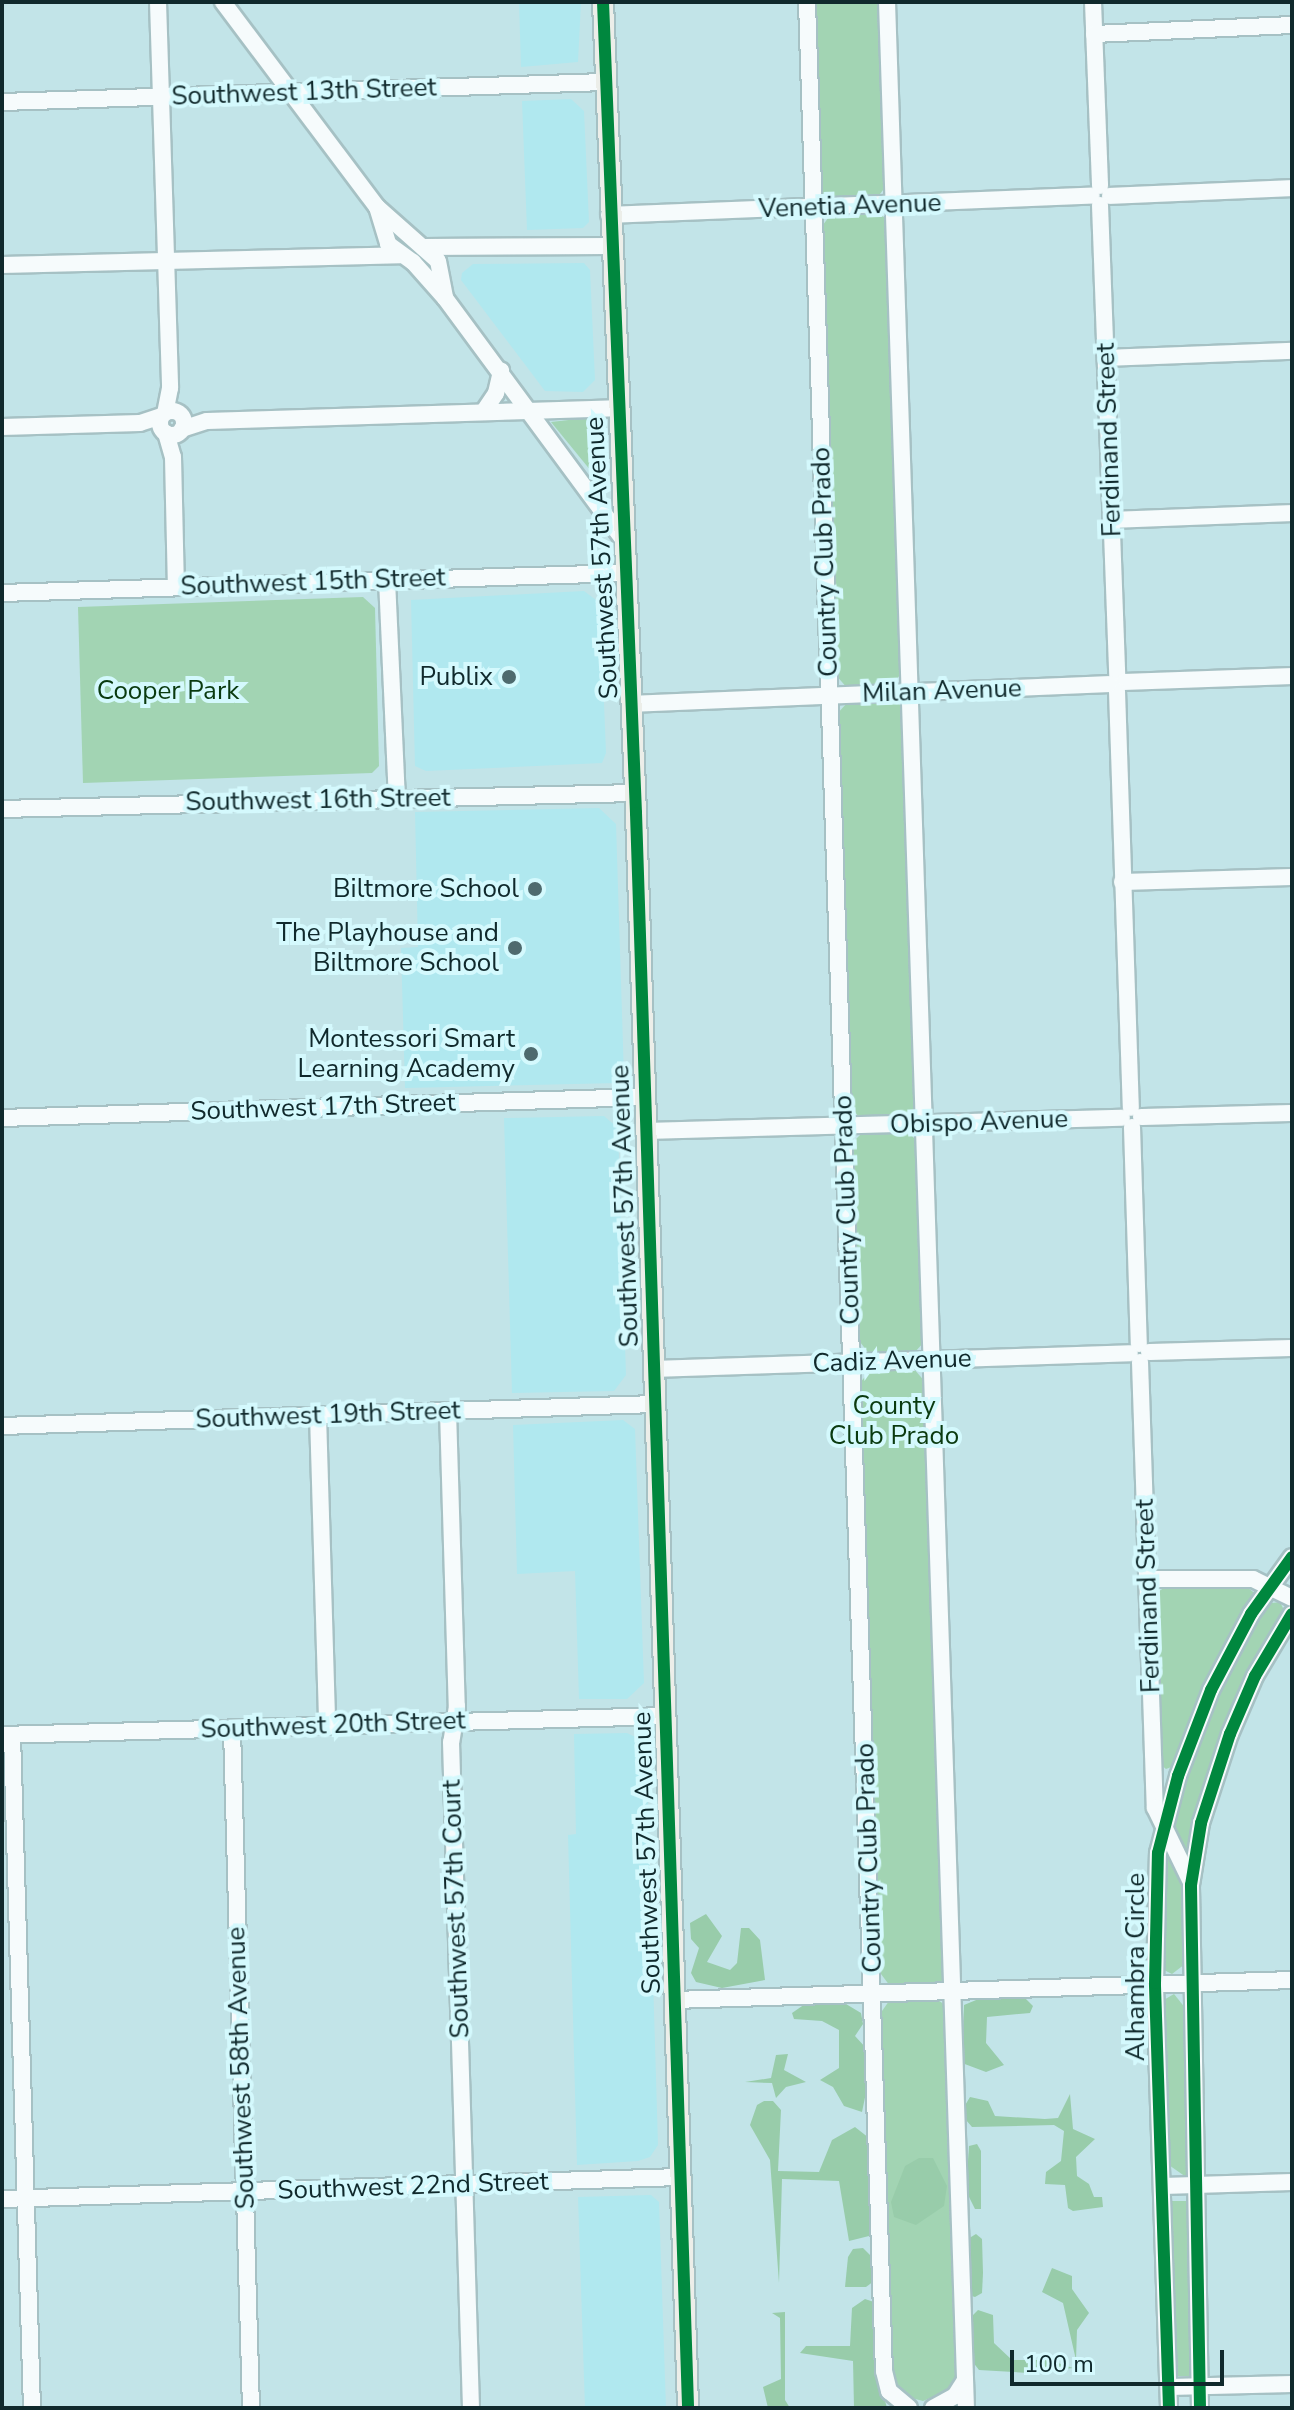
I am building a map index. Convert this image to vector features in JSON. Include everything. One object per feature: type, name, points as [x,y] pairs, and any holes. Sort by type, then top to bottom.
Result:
[{"type":"main road","name":"Southwest 57th Avenue","points":[[603,2],[616,408],[635,793],[688,2408]]},
{"type":"street","points":[[158,2],[176,587]]},
{"type":"street","points":[[223,2],[377,207],[440,267],[445,298]]},
{"type":"street","name":"Country Club Prado","points":[[807,2],[884,2371],[889,2391],[909,2408]]},
{"type":"street","points":[[887,2],[966,2408]]},
{"type":"street","name":"Ferdinand Street","points":[[1093,2],[1154,1799],[1162,1827]]},
{"type":"street","points":[[1094,34],[1292,25]]},
{"type":"street","name":"Southwest 13th Street","points":[[2,102],[605,82]]},
{"type":"street","name":"Venetia Avenue","points":[[609,215],[1292,188]]},
{"type":"street","points":[[377,207],[385,237],[445,298],[622,538]]},
{"type":"street","points":[[355,252],[385,237],[417,244],[478,249],[610,246]]},
{"type":"street","points":[[2,265],[355,252],[440,267],[478,249]]},
{"type":"street","points":[[1106,358],[1292,351]]},
{"type":"street","points":[[484,411],[496,393],[501,371]]},
{"type":"street","points":[[2,427],[616,408]]},
{"type":"street","points":[[1112,520],[1292,513]]},
{"type":"street","name":"Southwest 15th Street","points":[[2,593],[623,573]]},
{"type":"street","points":[[387,580],[397,798]]},
{"type":"street","name":"Milan Avenue","points":[[631,704],[1292,676]]},
{"type":"street","name":"Southwest 16th Street","points":[[2,809],[635,793]]},
{"type":"street","points":[[1122,882],[1292,877]]},
{"type":"street","name":"Southwest 17th Street","points":[[2,1118],[643,1097]]},
{"type":"street","name":"Obispo Avenue","points":[[645,1131],[1292,1113]]},
{"type":"street","name":"Cadiz Avenue","points":[[653,1369],[1292,1348]]},
{"type":"street","name":"Southwest 19th Street","points":[[2,1426],[654,1404]]},
{"type":"street","name":"Southwest 57th Court","points":[[448,1411],[471,2408]]},
{"type":"street","points":[[318,1415],[327,1726]]},
{"type":"street","name":"Alhambra Circle","points":[[1169,2408],[1155,1983],[1154,1898],[1162,1827],[1211,1690],[1272,1584],[1292,1557]]},
{"type":"street","points":[[1147,1579],[1253,1579],[1272,1584],[1292,1598]]},
{"type":"street","name":"Alhambra Circle","points":[[1200,2408],[1191,1882],[1201,1823],[1230,1734],[1259,1668],[1292,1614]]},
{"type":"street","name":"Southwest 20th Street","points":[[7,1735],[665,1716]]},
{"type":"street","name":"Southwest 58th Avenue","points":[[232,1729],[251,2408]]},
{"type":"street","points":[[7,1735],[27,2198],[32,2408]]},
{"type":"street","points":[[1162,1827],[1191,1882]]},
{"type":"street","points":[[674,2000],[1292,1980]]},
{"type":"street","name":"Southwest 22nd Street","points":[[2,2199],[681,2177]]},
{"type":"street","points":[[1163,2186],[1292,2182]]},
{"type":"street","points":[[933,2408],[955,2396],[966,2378]]},
{"type":"street","points":[[1169,2387],[1292,2384]]},
{"type":"shaded area","points":[[519,2],[581,2],[578,62],[521,67]]},
{"type":"shaded area","points":[[571,99],[584,111],[589,222],[583,228],[527,230],[522,101]]},
{"type":"shaded area","points":[[584,263],[590,270],[595,380],[583,392],[545,391],[461,280],[462,273],[473,264]]},
{"type":"shaded area","name":"Publix","points":[[584,591],[600,603],[606,753],[602,763],[426,771],[415,766],[411,600]]},
{"type":"shaded area","name":"The Playhouse and Biltmore School","points":[[599,808],[616,824],[624,1077],[619,1083],[405,1088],[401,948],[418,947],[415,812]]},
{"type":"shaded area","points":[[604,1116],[618,1128],[626,1375],[614,1391],[512,1393],[504,1118]]},
{"type":"shaded area","points":[[623,1420],[635,1429],[644,1683],[627,1699],[579,1699],[575,1571],[517,1574],[513,1425]]},
{"type":"shaded area","points":[[627,1733],[646,1742],[658,2145],[650,2157],[638,2161],[577,2165],[568,1835],[576,1834],[574,1734]]},
{"type":"shaded area","points":[[651,2195],[659,2202],[666,2408],[585,2408],[578,2197]]},
{"type":"green space","points":[[812,2],[879,2],[886,186],[877,198],[829,201],[819,188]]},
{"type":"green space","points":[[877,211],[887,220],[902,672],[892,686],[848,689],[835,674],[820,229],[831,214]]},
{"type":"green space","points":[[597,419],[600,482],[551,422]]},
{"type":"green space","name":"Cooper Park","points":[[363,597],[375,608],[379,766],[372,773],[83,783],[78,607]]},
{"type":"green space","points":[[895,699],[904,710],[917,1106],[908,1118],[860,1119],[849,1103],[836,715],[848,702]]},
{"type":"green space","name":"County Club Prado","points":[[908,1132],[919,1143],[925,1341],[914,1353],[870,1355],[857,1338],[850,1145],[861,1134]]},
{"type":"green space","name":"County Club Prado","points":[[914,1369],[927,1384],[944,1979],[938,1984],[890,1986],[878,1970],[858,1385],[870,1371]]},
{"type":"green space","points":[[1168,1585],[1244,1585],[1256,1594],[1213,1668],[1174,1766],[1166,1769],[1160,1764],[1155,1594]]},
{"type":"green space","points":[[1280,1602],[1285,1612],[1186,1859],[1170,1828],[1205,1715],[1265,1604]]},
{"type":"green space","points":[[1164,1844],[1184,1891],[1185,1964],[1172,1974],[1162,1969]]},
{"type":"green space","points":[[706,1914],[722,1936],[707,1962],[730,1970],[737,1963],[741,1928],[749,1928],[760,1940],[765,1980],[722,1988],[696,1982],[691,1973],[699,1948],[691,1939],[690,1923]]},
{"type":"green space","points":[[1174,1994],[1186,2009],[1186,2177],[1166,2163],[1162,2001]]},
{"type":"green space","points":[[1024,1997],[1033,2006],[1030,2013],[987,2017],[986,2043],[1004,2065],[986,2072],[962,2063],[964,2005],[981,1998]]},
{"type":"green space","points":[[935,1998],[948,2007],[958,2376],[952,2389],[923,2401],[904,2396],[892,2376],[880,2014],[889,2001]]},
{"type":"green space","points":[[841,2001],[861,2013],[863,2024],[855,2036],[866,2048],[869,2078],[862,2112],[844,2106],[833,2087],[820,2080],[839,2068],[839,2030],[822,2021],[794,2019],[792,2013],[808,2002]]},
{"type":"green space","points":[[788,2054],[784,2070],[806,2082],[786,2087],[776,2098],[772,2083],[745,2082],[771,2078],[776,2055]]},
{"type":"green space","points":[[1070,2094],[1073,2129],[1095,2139],[1076,2157],[1077,2176],[1089,2184],[1094,2197],[1102,2197],[1103,2207],[1073,2211],[1068,2208],[1065,2185],[1045,2184],[1046,2172],[1061,2161],[1064,2131],[1054,2125],[972,2127],[966,2120],[964,2107],[970,2097],[988,2101],[995,2116],[1045,2119],[1058,2118]]},
{"type":"green space","points":[[773,2101],[781,2110],[778,2171],[819,2172],[832,2140],[855,2127],[869,2138],[868,2170],[874,2186],[873,2227],[869,2236],[849,2241],[839,2181],[782,2179],[779,2283],[770,2160],[750,2125],[757,2105]]},
{"type":"green space","points":[[977,2144],[981,2151],[981,2209],[975,2209],[969,2197],[967,2176],[969,2146]]},
{"type":"green space","points":[[919,2158],[933,2158],[947,2186],[944,2206],[916,2225],[894,2217],[891,2202],[905,2166]]},
{"type":"green space","points":[[1169,2201],[1192,2201],[1197,2376],[1173,2376]]},
{"type":"green space","points":[[976,2234],[982,2239],[983,2273],[982,2293],[975,2297],[968,2295],[966,2240]]},
{"type":"green space","points":[[863,2248],[871,2256],[874,2281],[866,2287],[845,2287],[848,2257],[853,2249]]},
{"type":"green space","points":[[1052,2268],[1072,2276],[1072,2289],[1089,2313],[1077,2330],[1076,2360],[1063,2303],[1042,2292]]},
{"type":"green space","points":[[865,2299],[874,2302],[877,2312],[875,2363],[887,2408],[854,2408],[853,2361],[800,2353],[806,2346],[850,2346],[852,2308]]},
{"type":"green space","points":[[978,2310],[993,2315],[994,2343],[1012,2360],[1049,2360],[1073,2368],[1029,2373],[979,2370],[972,2361],[971,2317]]},
{"type":"green space","points":[[785,2312],[785,2400],[790,2408],[768,2408],[763,2387],[781,2379],[780,2318],[772,2313]]},
{"type":"cycle path","points":[[603,2],[636,813],[688,2408]]},
{"type":"cycle path","points":[[1169,2408],[1155,1983],[1158,1853],[1178,1776],[1211,1690],[1251,1614],[1292,1557]]},
{"type":"cycle path","points":[[1200,2408],[1191,1885],[1201,1823],[1230,1734],[1255,1676],[1292,1614]]},
{"type":"place","name":"Publix","points":[[509,677]]},
{"type":"place","name":"Biltmore School","points":[[535,889]]},
{"type":"place","name":"The Playhouse and Biltmore School","points":[[515,948]]},
{"type":"place","name":"Montessori Smart Learning Academy","points":[[531,1054]]}]
